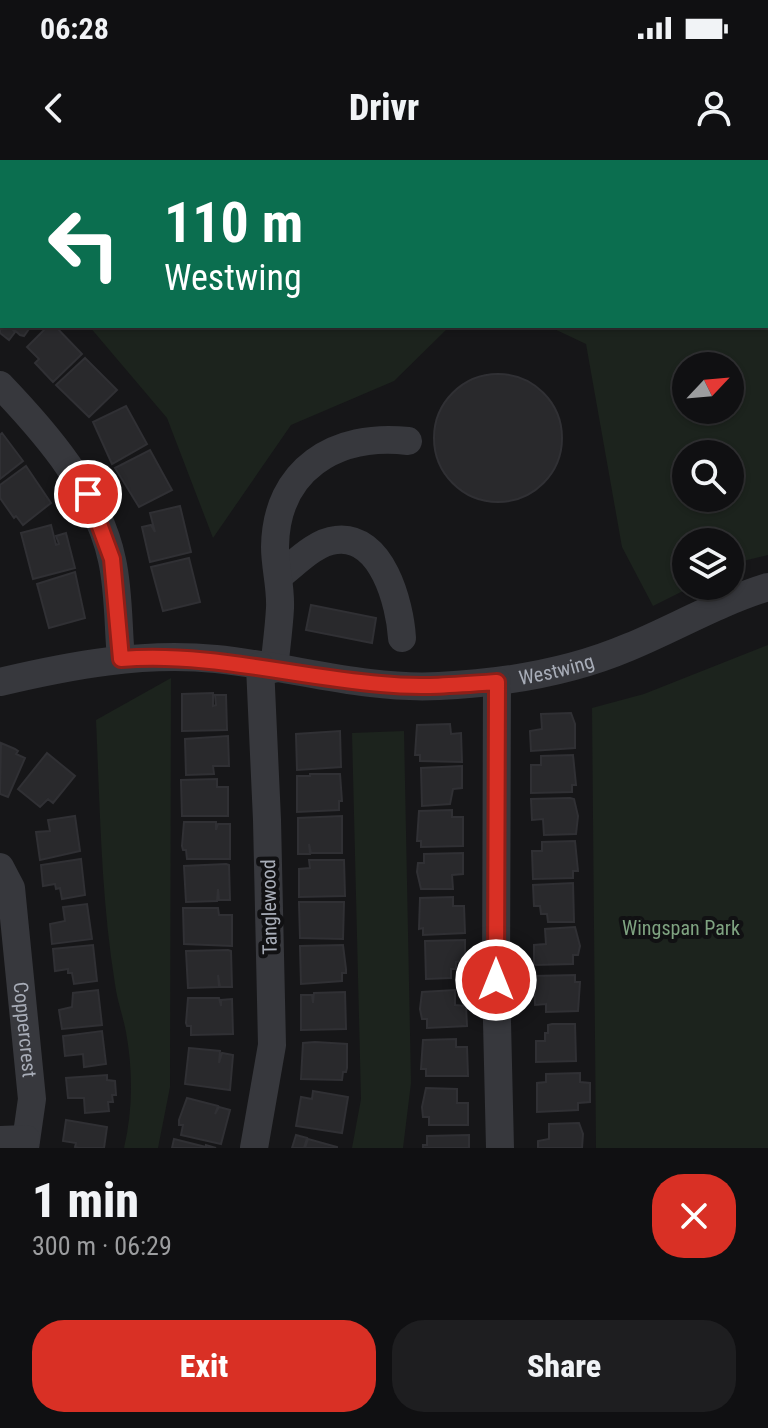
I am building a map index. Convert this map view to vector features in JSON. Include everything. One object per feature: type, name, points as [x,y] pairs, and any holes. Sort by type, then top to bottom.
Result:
[{"type":"street","points":[[0,385],[36,422],[88,494],[112,559],[121,659]]},
{"type":"street","name":"Tanglewood","points":[[254,1148],[272,1045],[267,667],[280,609],[275,549],[277,526],[291,488],[304,470],[319,457],[339,447],[366,440],[408,441]]},
{"type":"street","points":[[279,576],[319,546],[335,539],[351,541],[366,548],[377,560],[396,599],[402,638]]},
{"type":"street","name":"Westwing","points":[[0,682],[46,671],[156,656],[217,659],[381,684],[436,687],[497,682],[547,674],[626,648],[712,608],[768,587]]},
{"type":"street","points":[[497,682],[496,980],[500,1148]]},
{"type":"street","name":"Coppercrest","points":[[0,867],[11,888],[32,1099],[17,1142]]},
{"type":"green space","points":[[91,328],[448,328],[394,381],[291,425],[213,538],[167,418]]},
{"type":"green space","points":[[552,328],[768,328],[768,555],[744,561],[744,528],[672,528],[672,596],[653,606],[622,547],[586,344]]},
{"type":"green space","name":"Wingspan Park","points":[[768,645],[768,1148],[596,1148],[592,708],[644,694]]},
{"type":"green space","points":[[171,678],[170,1087],[158,1148],[124,1148],[130,1105],[130,1061],[116,990],[107,918],[96,720]]},
{"type":"green space","points":[[404,731],[411,1083],[403,1148],[352,1148],[361,1099],[352,733]]},
{"type":"building","points":[[0,328],[11,328],[15,332],[9,340],[0,333]]},
{"type":"building","points":[[12,328],[30,328],[24,336]]},
{"type":"building","points":[[46,328],[57,328],[82,354],[53,382],[35,363],[39,359],[27,347]]},
{"type":"building","points":[[85,358],[117,390],[89,417],[56,385]]},
{"type":"building","points":[[498,374],[522,379],[543,393],[557,414],[562,438],[557,462],[543,483],[522,497],[498,502],[474,497],[453,483],[439,462],[434,438],[439,414],[453,393],[474,379]]},
{"type":"building","points":[[126,406],[147,444],[112,464],[93,422]]},
{"type":"building","points":[[2,433],[23,461],[0,479],[0,435]]},
{"type":"building","points":[[150,450],[172,490],[139,507],[115,468]]},
{"type":"building","points":[[26,466],[51,503],[23,525],[0,498],[0,485]]},
{"type":"building","points":[[180,506],[191,552],[150,562],[142,527],[151,525],[155,532],[150,513]]},
{"type":"building","points":[[51,525],[56,545],[59,544],[56,536],[66,533],[75,568],[33,579],[21,533]]},
{"type":"building","points":[[189,558],[200,602],[163,611],[151,567]]},
{"type":"building","points":[[75,572],[85,618],[49,628],[37,584]]},
{"type":"building","points":[[311,605],[376,618],[372,643],[306,630]]},
{"type":"building","points":[[213,693],[213,706],[216,705],[215,695],[226,695],[227,730],[182,731],[182,694]]},
{"type":"building","points":[[571,713],[575,724],[575,748],[531,751],[530,731],[542,729],[541,714]]},
{"type":"building","points":[[450,724],[451,734],[461,733],[462,762],[420,761],[420,755],[415,755],[417,725]]},
{"type":"building","points":[[340,731],[341,767],[297,770],[296,734]]},
{"type":"building","points":[[228,736],[229,766],[213,766],[214,774],[186,775],[185,739]]},
{"type":"building","points":[[1,743],[25,758],[8,797],[0,794]]},
{"type":"building","points":[[47,753],[75,776],[53,803],[48,799],[40,807],[18,789]]},
{"type":"building","points":[[573,755],[576,785],[572,785],[572,792],[531,793],[531,765],[541,765],[541,756]]},
{"type":"building","points":[[462,766],[462,788],[453,789],[450,804],[422,806],[421,768]]},
{"type":"building","points":[[340,774],[342,801],[339,801],[339,810],[297,812],[297,776]]},
{"type":"building","points":[[217,779],[217,787],[228,787],[228,816],[182,816],[181,780]]},
{"type":"building","points":[[531,799],[574,799],[578,816],[576,834],[544,835],[543,819],[532,820]]},
{"type":"building","points":[[452,810],[452,817],[463,817],[463,846],[421,847],[421,841],[417,841],[419,811]]},
{"type":"building","points":[[75,816],[80,851],[40,860],[36,832],[50,831],[48,820]]},
{"type":"building","points":[[342,816],[342,853],[311,853],[309,844],[310,854],[298,854],[298,818]]},
{"type":"building","points":[[184,822],[216,822],[216,830],[218,824],[230,824],[230,859],[187,859],[182,846]]},
{"type":"building","points":[[575,841],[578,871],[573,871],[573,878],[533,879],[532,851],[542,851],[542,842]]},
{"type":"building","points":[[463,853],[463,874],[452,875],[453,889],[421,889],[417,872],[418,863],[424,863],[424,854]]},
{"type":"building","points":[[81,859],[85,895],[62,899],[60,888],[56,889],[55,884],[43,886],[41,865]]},
{"type":"building","points":[[309,860],[344,860],[345,896],[299,897],[299,869],[310,868]]},
{"type":"building","points":[[229,865],[230,900],[219,900],[218,889],[217,901],[186,902],[184,866]]},
{"type":"building","points":[[573,883],[574,922],[548,922],[547,914],[541,914],[540,906],[534,906],[533,885]]},
{"type":"building","points":[[453,897],[453,906],[464,906],[465,933],[423,935],[423,928],[419,929],[420,898]]},
{"type":"building","points":[[299,902],[344,902],[343,939],[300,938]]},
{"type":"building","points":[[87,904],[92,939],[52,944],[50,924],[65,921],[63,907]]},
{"type":"building","points":[[183,908],[218,908],[219,915],[232,915],[232,946],[184,944]]},
{"type":"building","points":[[575,927],[580,946],[578,955],[573,955],[573,964],[534,965],[534,945],[546,944],[545,929]]},
{"type":"building","points":[[465,940],[465,961],[456,962],[456,969],[451,969],[451,978],[426,979],[425,941]]},
{"type":"building","points":[[93,945],[97,981],[74,984],[68,969],[55,971],[53,949]]},
{"type":"building","points":[[343,945],[346,973],[342,973],[342,981],[301,984],[300,946]]},
{"type":"building","points":[[186,951],[231,951],[232,987],[220,987],[218,975],[219,987],[188,988]]},
{"type":"building","points":[[575,975],[575,982],[580,982],[578,1011],[546,1012],[546,1004],[535,1005],[534,976]]},
{"type":"building","points":[[98,990],[102,1025],[62,1029],[59,1010],[72,1007],[73,993]]},
{"type":"building","points":[[455,990],[455,1005],[466,1006],[467,1026],[427,1028],[427,1019],[422,1019],[420,1009],[422,992]]},
{"type":"building","points":[[345,992],[346,1029],[301,1030],[301,995],[312,995],[313,1003],[314,993]]},
{"type":"building","points":[[188,998],[219,998],[221,1006],[221,1000],[232,999],[233,1034],[191,1035],[191,1026],[186,1023]]},
{"type":"building","points":[[575,1024],[576,1061],[536,1062],[536,1041],[545,1041],[548,1025]]},
{"type":"building","points":[[102,1031],[106,1064],[84,1067],[83,1054],[65,1056],[63,1036]]},
{"type":"building","points":[[456,1039],[456,1047],[467,1047],[468,1076],[426,1076],[426,1069],[421,1069],[423,1040]]},
{"type":"building","points":[[303,1043],[347,1044],[347,1068],[342,1080],[301,1079]]},
{"type":"building","points":[[189,1048],[220,1051],[219,1063],[222,1053],[233,1055],[230,1090],[185,1084]]},
{"type":"building","points":[[580,1073],[580,1082],[590,1083],[590,1102],[578,1103],[578,1110],[537,1112],[537,1083],[546,1082],[546,1074]]},
{"type":"building","points":[[107,1075],[107,1080],[115,1081],[116,1095],[112,1095],[113,1102],[108,1102],[109,1111],[85,1113],[84,1098],[68,1098],[66,1078]]},
{"type":"building","points":[[426,1088],[457,1089],[457,1103],[468,1103],[468,1125],[429,1125],[429,1117],[423,1117],[422,1107]]},
{"type":"building","points":[[313,1091],[348,1097],[342,1133],[296,1126],[301,1097],[312,1099]]},
{"type":"building","points":[[187,1098],[218,1106],[215,1114],[219,1107],[230,1110],[221,1144],[181,1135],[183,1125],[179,1125],[179,1120]]},
{"type":"building","points":[[66,1120],[107,1127],[104,1148],[79,1148],[75,1147],[76,1143],[63,1141]]},
{"type":"building","points":[[579,1123],[583,1134],[582,1148],[538,1148],[538,1141],[549,1139],[549,1124]]},
{"type":"building","points":[[296,1135],[307,1138],[304,1148],[292,1148]]},
{"type":"building","points":[[469,1135],[469,1148],[423,1148],[427,1145],[427,1136]]},
{"type":"building","points":[[174,1139],[206,1147],[216,1148],[172,1148]]},
{"type":"building","points":[[308,1139],[337,1147],[337,1148],[305,1148]]},
{"type":"route","points":[[88,494],[112,559],[121,659],[156,656],[217,659],[381,684],[436,687],[497,682],[496,980]]}]
